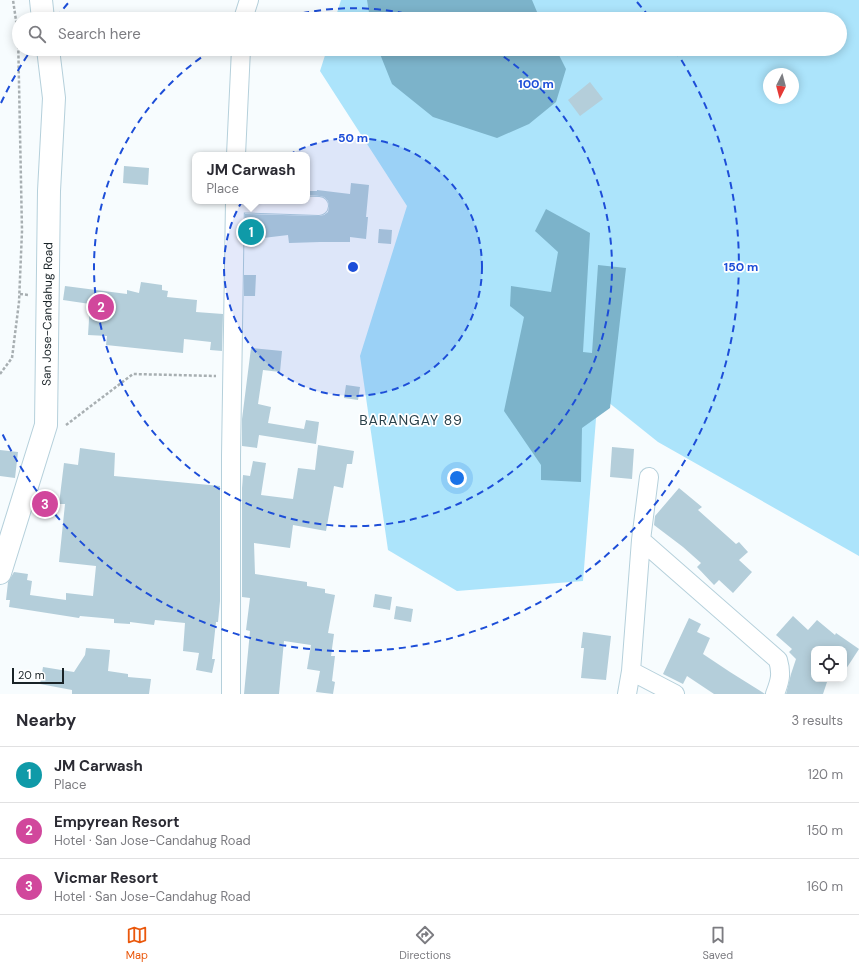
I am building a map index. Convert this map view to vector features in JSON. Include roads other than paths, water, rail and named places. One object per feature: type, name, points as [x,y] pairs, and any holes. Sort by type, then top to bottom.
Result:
[{"type":"street","points":[[41,0],[42,12]]},
{"type":"street","points":[[245,12],[249,0]]},
{"type":"street","name":"San Jose-Candahug Road","points":[[0,573],[46,425],[49,191],[54,98],[49,56]]},
{"type":"street","points":[[236,152],[241,56]]},
{"type":"street","points":[[231,694],[235,204]]},
{"type":"street","points":[[277,204],[319,206]]},
{"type":"street","points":[[627,694],[631,671],[641,540],[649,477]]},
{"type":"street","points":[[641,540],[778,660],[781,670],[780,682],[774,694]]},
{"type":"street","points":[[631,671],[675,694]]},
{"type":"place","name":"JM Carwash","points":[[251,232]]},
{"type":"place","name":"Empyrean Resort","points":[[101,307]]},
{"type":"place","name":"Vicmar Resort","points":[[45,504]]},
{"type":"district","name":"BARANGAY 89","points":[[411,420]]}]
